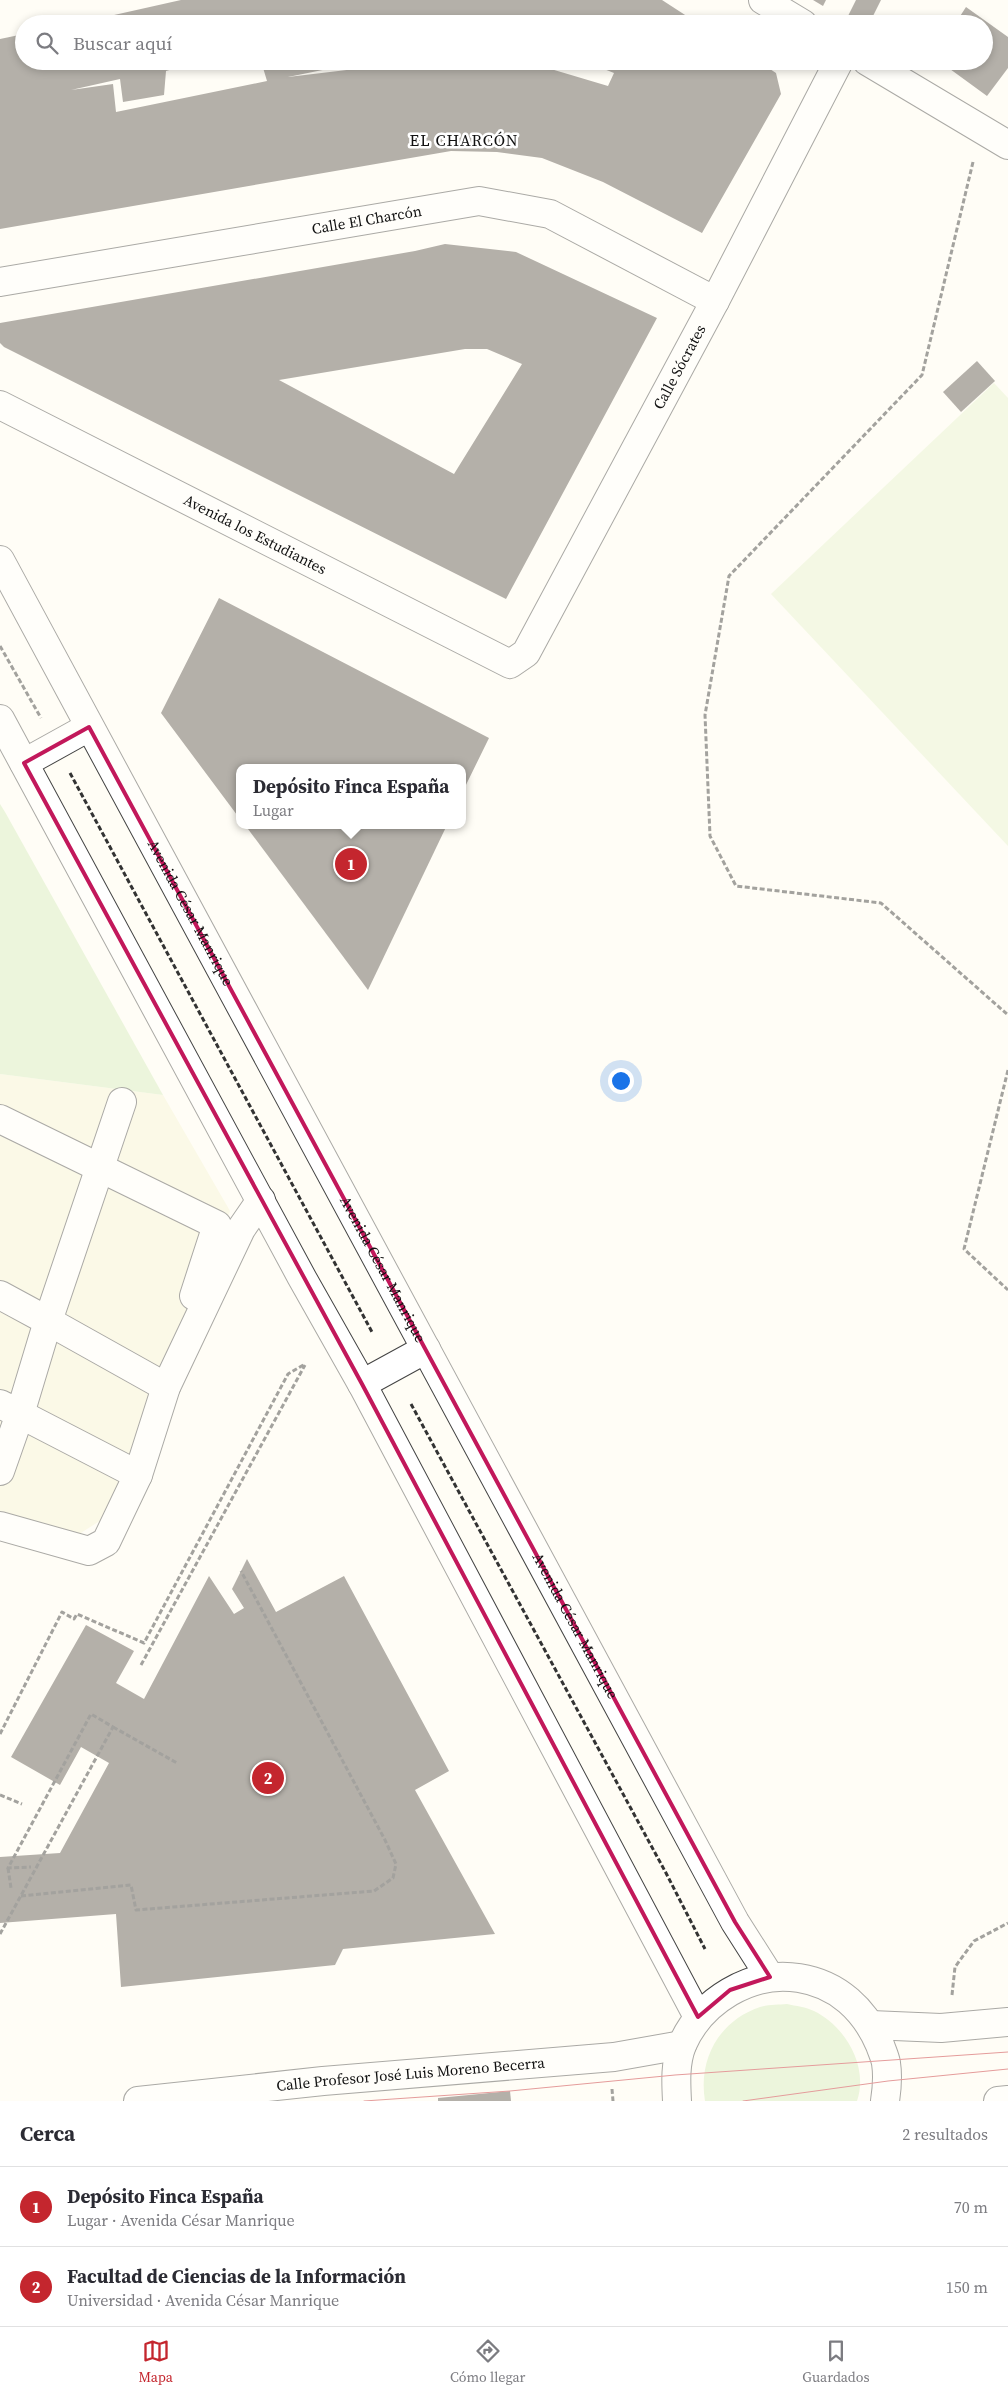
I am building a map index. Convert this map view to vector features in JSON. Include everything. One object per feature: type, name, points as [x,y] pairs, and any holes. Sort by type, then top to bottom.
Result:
[{"type":"street","points":[[762,0],[788,15]]},
{"type":"street","name":"Calle Sócrates","points":[[510,664],[526,653],[715,301],[834,70]]},
{"type":"street","points":[[883,70],[981,127],[1008,145]]},
{"type":"street","name":"Calle El Charcón","points":[[0,282],[478,201],[550,214],[715,301]]},
{"type":"street","name":"Avenida los Estudiantes","points":[[0,405],[510,664]]},
{"type":"street","name":"Avenida César Manrique","points":[[0,560],[734,1922],[770,1977]]},
{"type":"street","points":[[0,719],[362,1384],[698,2017]]},
{"type":"street","points":[[24,763],[89,726]]},
{"type":"street","points":[[0,1470],[10,1409],[48,1321],[122,1102]]},
{"type":"street","points":[[0,1119],[216,1224],[186,1320],[195,1327]]},
{"type":"street","points":[[0,1526],[89,1551],[106,1542],[138,1475],[166,1387],[242,1229],[261,1200]]},
{"type":"street","points":[[0,1296],[166,1387]]},
{"type":"street","points":[[362,1384],[426,1349]]},
{"type":"street","points":[[10,1409],[138,1475]]},
{"type":"street","points":[[677,2101],[675,2075],[682,2045],[698,2017],[730,1990],[770,1977],[799,1978],[827,1986],[852,2002],[871,2025],[886,2061],[888,2082],[885,2101]]},
{"type":"street","points":[[871,2025],[940,2028],[1008,2022]]},
{"type":"street","name":"Calle Profesor José Luis Moreno Becerra","points":[[138,2101],[323,2081],[614,2057],[682,2045]]},
{"type":"street","points":[[998,2101],[1008,2100]]},
{"type":"path","points":[[981,127],[922,375],[728,576],[705,715],[710,836],[736,886],[881,903],[1008,1015]]},
{"type":"path","points":[[0,646],[41,718]]},
{"type":"path","points":[[66,765],[375,1337]]},
{"type":"path","points":[[1008,1070],[964,1249],[1008,1290]]},
{"type":"path","points":[[0,1734],[62,1612],[74,1619],[77,1614],[144,1643],[288,1374],[305,1364],[141,1665]]},
{"type":"path","points":[[392,1368],[680,1898],[705,1949]]},
{"type":"path","points":[[21,1896],[131,1885],[136,1910],[374,1892],[393,1878],[396,1864],[385,1840],[241,1571]]},
{"type":"path","points":[[11,1888],[8,1868],[91,1714],[177,1763]]},
{"type":"path","points":[[0,1934],[113,1726]]},
{"type":"path","points":[[0,1795],[22,1804]]},
{"type":"path","points":[[8,1868],[31,1867]]},
{"type":"path","points":[[952,2000],[955,1967],[974,1941],[1008,1923]]},
{"type":"highlighted area","points":[[89,727],[735,1922],[770,1977],[730,1990],[698,2017],[362,1384],[24,763]]},
{"type":"shaded area","points":[[0,1074],[163,1095],[230,1211],[117,1510],[76,1536],[0,1512]]},
{"type":"green space","points":[[994,383],[1008,398],[1008,846],[771,594]]},
{"type":"green space","points":[[0,804],[5,812],[163,1095],[0,1074]]},
{"type":"green space","points":[[787,2004],[814,2011],[825,2018],[835,2026],[852,2048],[860,2074],[860,2088],[857,2101],[705,2101],[705,2071],[714,2044],[723,2032],[746,2013],[760,2007]]},
{"type":"building","points":[[181,0],[662,0],[685,15],[114,15]]},
{"type":"building","points":[[813,0],[826,0],[823,6]]},
{"type":"building","points":[[856,0],[881,0],[874,15],[848,15]]},
{"type":"building","points":[[966,7],[977,15],[961,15]]},
{"type":"building","points":[[993,26],[1008,37],[1008,68],[987,96],[951,70],[993,70]]},
{"type":"building","points":[[15,36],[15,70],[169,70],[166,71],[164,95],[123,102],[120,79],[71,90],[113,84],[116,112],[267,81],[264,70],[323,70],[288,77],[347,70],[554,70],[608,86],[614,73],[606,70],[772,70],[776,73],[781,94],[702,233],[603,182],[542,158],[497,152],[451,151],[0,229],[0,39]]},
{"type":"building","points":[[445,244],[516,252],[657,318],[506,599],[4,347],[0,343],[0,323],[415,251]],"holes":[[[465,349],[487,349],[522,364],[454,474],[279,380]]]},
{"type":"building","points":[[977,361],[995,381],[961,412],[943,392]]},
{"type":"building","points":[[219,598],[489,738],[466,785],[466,764],[236,764],[236,814],[161,713]]},
{"type":"building","points":[[248,829],[445,829],[368,990]]},
{"type":"building","points":[[247,1559],[276,1612],[344,1576],[449,1771],[415,1790],[495,1934],[343,1949],[335,1965],[121,1987],[116,1914],[0,1923],[0,1857],[60,1853],[109,1763],[81,1747],[60,1785],[11,1757],[86,1625],[134,1651],[116,1683],[144,1699],[209,1576],[234,1614],[244,1608],[232,1589]]},
{"type":"building","points":[[510,2091],[511,2101],[438,2101],[438,2098]]},
{"type":"tram line","points":[[364,2101],[510,2091],[675,2075],[1008,2052]]},
{"type":"tram line","points":[[743,2101],[888,2081],[1008,2069]]},
{"type":"place","name":"Depósito Finca España","points":[[351,864]]},
{"type":"place","name":"Facultad de Ciencias de la Información","points":[[268,1778]]},
{"type":"district","name":"EL CHARCÓN","points":[[464,140]]}]
